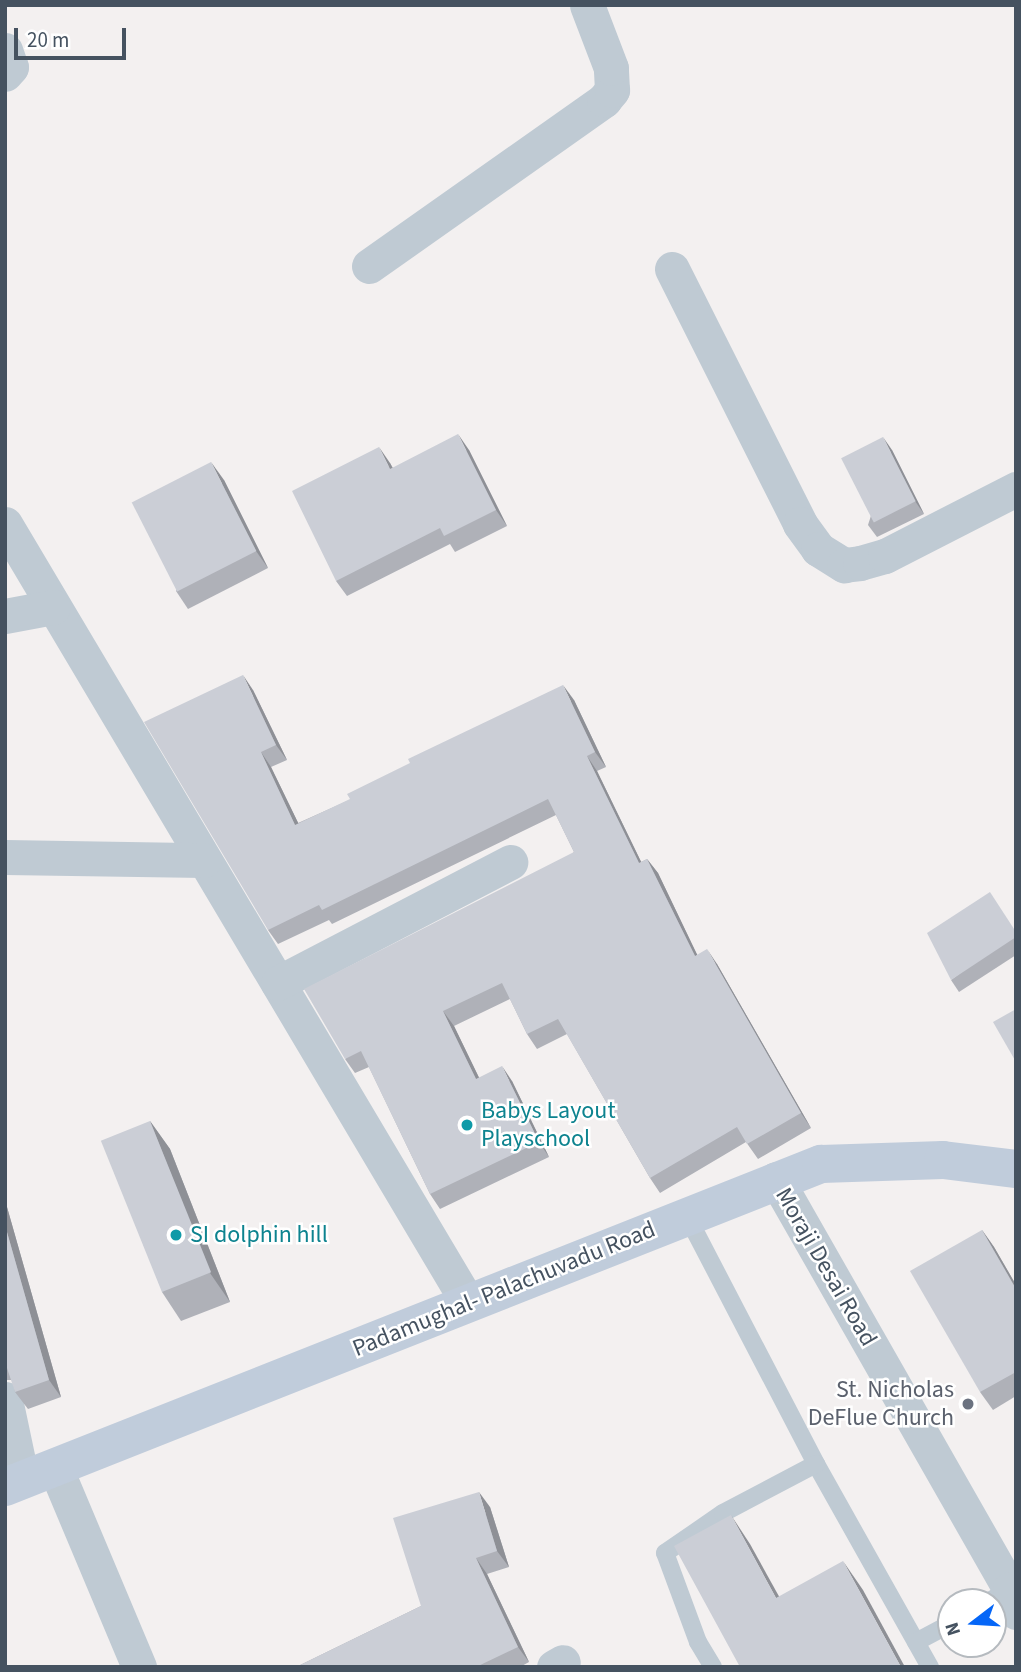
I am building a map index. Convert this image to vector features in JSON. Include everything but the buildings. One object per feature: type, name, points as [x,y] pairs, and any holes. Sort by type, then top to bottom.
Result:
[{"type":"main road","name":"Padamughal- Palachuvadu Road","points":[[28,1478],[776,1179],[821,1164],[943,1160],[1016,1169]]},
{"type":"street","points":[[369,266],[604,100],[612,90],[611,68],[587,5]]},
{"type":"street","points":[[5,50],[11,67],[5,74]]},
{"type":"street","points":[[672,269],[800,524],[818,549],[835,560],[844,565],[886,556],[1016,489]]},
{"type":"street","points":[[5,524],[468,1303]]},
{"type":"street","points":[[5,616],[53,607]]},
{"type":"street","points":[[5,857],[204,860]]},
{"type":"street","points":[[278,983],[510,862]]},
{"type":"street","name":"Moraji Desai Road","points":[[776,1179],[998,1588]]},
{"type":"street","points":[[5,1399],[28,1478],[139,1667]]},
{"type":"lane","points":[[687,1216],[816,1464],[930,1667]]},
{"type":"lane","points":[[713,1667],[698,1642],[665,1553],[723,1513],[816,1464]]},
{"type":"lane","points":[[916,1642],[937,1631]]},
{"type":"place","name":"Babys Layout Playschool","points":[[467,1125]]},
{"type":"place","name":"SI dolphin hill","points":[[176,1235]]},
{"type":"place","name":"St. Nicholas DeFlue Church","points":[[968,1404]]}]
